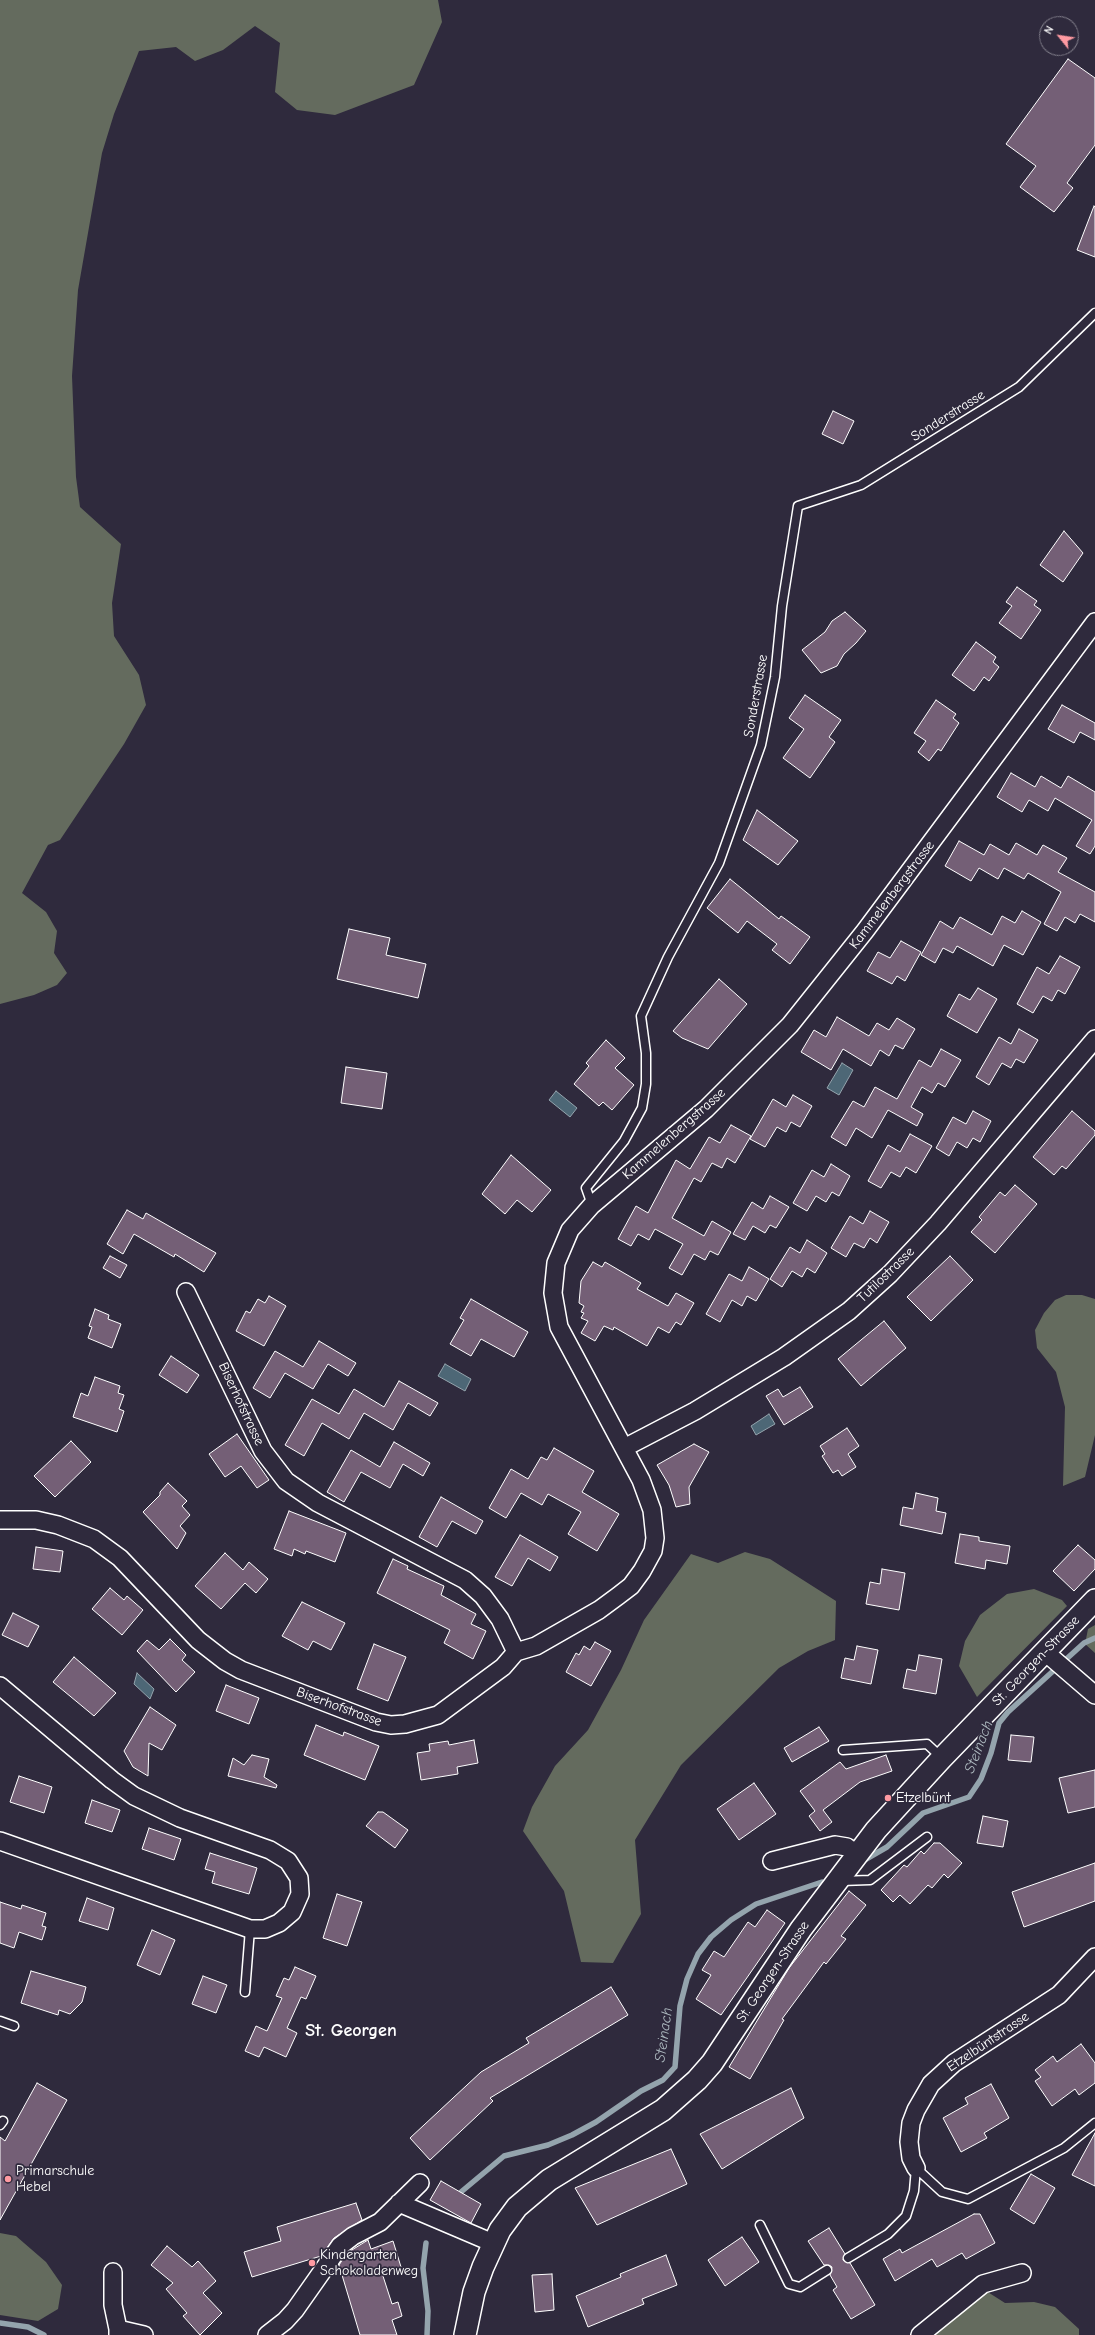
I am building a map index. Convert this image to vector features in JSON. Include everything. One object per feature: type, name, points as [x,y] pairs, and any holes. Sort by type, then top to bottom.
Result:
[{"type":"street","name":"Kammelenbergstrasse","points":[[516,1652],[536,1646],[599,1610],[631,1586],[653,1551],[655,1538],[652,1510],[641,1480],[559,1327],[553,1293],[556,1263],[570,1230],[592,1205],[706,1109],[790,1025],[865,931],[1095,622]]},
{"type":"street","name":"Tutilostrasse","points":[[624,1448],[695,1411],[784,1358],[849,1311],[890,1274],[938,1223],[1095,1039]]},
{"type":"street","name":"Biserhofstrasse","points":[[0,1520],[36,1520],[58,1525],[94,1539],[120,1558],[198,1640],[225,1661],[241,1670],[376,1722],[390,1725],[405,1724],[438,1715],[503,1667],[516,1652],[500,1619],[484,1596],[465,1580],[318,1503],[286,1481],[263,1451],[186,1292]]},
{"type":"street","name":"St. Georgen-Strasse","points":[[465,2335],[474,2292],[493,2243],[517,2207],[538,2188],[663,2110],[697,2080],[717,2056],[801,1929],[884,1820],[942,1758],[1051,1657],[1095,1600]]},
{"type":"street","points":[[1051,1657],[1095,1695]]},
{"type":"street","points":[[0,1686],[107,1776],[134,1796],[180,1818],[270,1850],[288,1861],[298,1878],[300,1894],[296,1906],[286,1918],[272,1927],[250,1929],[0,1841]]},
{"type":"street","points":[[772,1861],[835,1844],[847,1847],[857,1856]]},
{"type":"street","name":"Etzelbüntstrasse","points":[[916,2168],[911,2158],[909,2142],[912,2123],[916,2110],[931,2084],[954,2063],[1059,1995],[1095,1957]]},
{"type":"street","points":[[267,2335],[285,2321],[295,2310],[343,2243],[353,2236],[373,2227],[420,2184]]},
{"type":"street","points":[[400,2203],[441,2222],[493,2243]]},
{"type":"street","points":[[113,2272],[113,2305],[118,2332],[144,2335]]},
{"type":"street","points":[[920,2335],[983,2284],[1022,2273]]},
{"type":"lane","name":"Sonderstrasse","points":[[592,1205],[586,1188],[624,1140],[642,1108],[646,1084],[646,1053],[641,1016],[668,957],[719,863],[760,745],[775,677],[782,606],[798,506],[861,485],[1019,387],[1095,313]]},
{"type":"lane","points":[[843,1750],[927,1744],[942,1758]]},
{"type":"lane","points":[[838,1881],[870,1880],[927,1838]]},
{"type":"lane","points":[[246,1992],[250,1929]]},
{"type":"lane","points":[[0,2021],[14,2026]]},
{"type":"lane","name":"Etzelbüntstrasse","points":[[916,2168],[942,2192],[968,2199],[1064,2148],[1095,2123]]},
{"type":"lane","name":"Etzelbüntstrasse","points":[[848,2258],[888,2234],[906,2216],[914,2191],[916,2168]]},
{"type":"lane","points":[[760,2225],[789,2284],[800,2287],[827,2270]]},
{"type":"green space","points":[[0,0],[438,0],[442,22],[414,85],[335,115],[297,110],[275,92],[280,43],[255,26],[223,50],[195,61],[176,47],[139,51],[114,114],[102,153],[78,290],[72,376],[76,477],[80,507],[121,544],[112,603],[114,636],[139,675],[146,705],[124,744],[60,840],[48,845],[22,893],[46,912],[57,931],[54,953],[67,973],[57,985],[34,995],[0,1004]]},
{"type":"green space","points":[[1066,1295],[1082,1295],[1095,1299],[1095,1435],[1085,1477],[1063,1486],[1065,1407],[1056,1372],[1037,1348],[1035,1330],[1044,1313],[1055,1300]]},
{"type":"green space","points":[[745,1552],[770,1559],[836,1601],[835,1640],[808,1651],[779,1668],[681,1765],[635,1840],[641,1914],[613,1963],[581,1962],[564,1891],[523,1831],[532,1807],[555,1766],[588,1730],[621,1670],[644,1620],[691,1554],[718,1563]]},
{"type":"green space","points":[[1034,1589],[1062,1600],[1067,1606],[977,1697],[959,1666],[965,1641],[980,1615],[1007,1594]]},
{"type":"green space","points":[[1095,1625],[1095,1653],[1085,1644],[1088,1629]]},
{"type":"green space","points":[[0,2233],[16,2236],[46,2262],[62,2285],[58,2309],[38,2321],[0,2315]]},
{"type":"green space","points":[[983,2289],[1005,2303],[1034,2302],[1055,2307],[1079,2329],[1079,2335],[928,2335]]},
{"type":"water","points":[[842,1063],[853,1070],[839,1095],[827,1088]]},
{"type":"water","points":[[556,1091],[577,1108],[570,1117],[549,1100]]},
{"type":"water","points":[[445,1364],[471,1379],[465,1391],[438,1376]]},
{"type":"water","points":[[769,1414],[775,1424],[756,1435],[751,1426]]},
{"type":"water","points":[[137,1673],[154,1689],[150,1699],[134,1684]]},
{"type":"building","points":[[1068,59],[1095,78],[1095,145],[1067,183],[1073,188],[1054,212],[1020,187],[1036,166],[1006,144]]},
{"type":"building","points":[[1094,206],[1095,207],[1095,257],[1077,250]]},
{"type":"building","points":[[833,411],[854,421],[843,444],[822,434]]},
{"type":"building","points":[[1064,531],[1083,553],[1063,582],[1040,565]]},
{"type":"building","points":[[1017,587],[1037,601],[1034,605],[1041,610],[1021,639],[999,623],[1012,606],[1006,602]]},
{"type":"building","points":[[845,612],[866,631],[844,654],[837,666],[821,673],[802,650],[825,632],[832,621]]},
{"type":"building","points":[[976,642],[996,657],[993,662],[999,667],[989,681],[984,677],[974,691],[952,675]]},
{"type":"building","points":[[805,695],[841,720],[829,737],[835,742],[810,778],[783,758],[804,729],[789,718]]},
{"type":"building","points":[[936,700],[956,714],[953,718],[959,723],[941,751],[938,749],[929,761],[918,752],[926,741],[914,733]]},
{"type":"building","points":[[1062,705],[1095,723],[1095,740],[1080,732],[1074,743],[1048,729]]},
{"type":"building","points":[[1011,773],[1035,787],[1041,776],[1061,788],[1068,776],[1095,792],[1095,846],[1090,854],[1076,846],[1092,820],[1055,798],[1048,811],[1029,800],[1022,812],[997,797]]},
{"type":"building","points":[[757,810],[798,841],[778,865],[743,840]]},
{"type":"building","points":[[959,841],[984,855],[990,844],[1009,855],[1016,843],[1037,855],[1043,845],[1067,858],[1058,872],[1095,892],[1095,922],[1080,914],[1075,923],[1065,917],[1057,931],[1044,924],[1061,892],[1028,873],[1024,879],[1004,868],[998,879],[979,868],[971,881],[945,866]]},
{"type":"building","points":[[730,879],[779,919],[781,916],[810,937],[790,964],[772,950],[777,944],[747,921],[738,933],[707,908]]},
{"type":"building","points":[[1022,911],[1041,922],[1023,955],[1004,945],[993,966],[957,946],[953,953],[943,948],[935,963],[921,955],[940,921],[953,929],[960,917],[992,935],[1002,916],[1015,923]]},
{"type":"building","points":[[349,929],[390,938],[386,955],[426,964],[418,998],[337,979]]},
{"type":"building","points":[[901,941],[921,952],[905,981],[897,976],[892,984],[867,971],[878,952],[890,958]]},
{"type":"building","points":[[1060,956],[1080,967],[1065,994],[1058,990],[1052,1001],[1043,996],[1033,1013],[1017,1004],[1037,967],[1049,974]]},
{"type":"building","points":[[719,979],[747,1004],[708,1049],[682,1038],[673,1031]]},
{"type":"building","points":[[978,988],[997,999],[977,1033],[947,1016],[959,994],[970,1000]]},
{"type":"building","points":[[837,1017],[869,1036],[877,1023],[889,1030],[897,1018],[915,1029],[903,1049],[895,1045],[889,1056],[880,1050],[871,1066],[843,1049],[831,1070],[801,1052],[814,1030],[826,1037]]},
{"type":"building","points":[[1019,1029],[1038,1040],[1024,1063],[1016,1059],[1011,1068],[1002,1063],[989,1085],[976,1077],[999,1037],[1011,1044]]},
{"type":"building","points":[[606,1040],[625,1058],[615,1068],[634,1085],[612,1110],[603,1102],[599,1106],[574,1084],[589,1066],[586,1063]]},
{"type":"building","points":[[941,1049],[961,1060],[945,1087],[938,1083],[932,1093],[922,1087],[911,1107],[923,1114],[917,1126],[888,1110],[872,1138],[856,1128],[846,1146],[831,1137],[853,1101],[864,1107],[875,1087],[897,1099],[919,1060],[931,1067]]},
{"type":"building","points":[[346,1067],[387,1073],[382,1109],[341,1103]]},
{"type":"building","points":[[793,1095],[812,1106],[800,1127],[791,1122],[786,1132],[777,1127],[765,1147],[750,1139],[773,1099],[786,1107]]},
{"type":"building","points":[[973,1111],[991,1121],[980,1142],[973,1138],[967,1148],[957,1142],[949,1156],[936,1148],[953,1117],[966,1124]]},
{"type":"building","points":[[1072,1111],[1095,1131],[1095,1135],[1066,1169],[1062,1166],[1054,1175],[1033,1157]]},
{"type":"building","points":[[731,1125],[751,1136],[735,1163],[727,1158],[722,1168],[712,1163],[701,1182],[694,1178],[672,1218],[704,1236],[712,1221],[731,1232],[718,1255],[710,1251],[705,1260],[694,1254],[682,1275],[669,1268],[683,1244],[655,1229],[649,1240],[638,1234],[631,1246],[618,1239],[636,1206],[648,1213],[676,1160],[690,1169],[709,1137],[720,1143]]},
{"type":"building","points":[[910,1134],[932,1146],[916,1173],[906,1167],[900,1177],[891,1172],[881,1188],[868,1181],[888,1145],[900,1152]]},
{"type":"building","points":[[511,1155],[551,1190],[532,1212],[517,1200],[505,1214],[482,1194]]},
{"type":"building","points":[[831,1164],[850,1176],[839,1196],[832,1192],[826,1202],[816,1196],[807,1211],[793,1203],[812,1170],[824,1177]]},
{"type":"building","points":[[1015,1185],[1037,1204],[995,1253],[971,1232],[982,1220],[979,1217],[1000,1192],[1005,1196]]},
{"type":"building","points":[[770,1196],[789,1207],[776,1228],[770,1225],[765,1233],[753,1226],[745,1240],[733,1234],[752,1202],[763,1209]]},
{"type":"building","points":[[127,1210],[143,1219],[146,1213],[216,1253],[204,1272],[175,1254],[174,1257],[134,1234],[123,1254],[107,1244]]},
{"type":"building","points":[[870,1211],[889,1222],[877,1243],[870,1238],[864,1248],[854,1243],[846,1257],[831,1248],[850,1216],[863,1224]]},
{"type":"building","points":[[807,1240],[827,1253],[815,1273],[807,1268],[802,1277],[792,1271],[782,1287],[770,1279],[790,1247],[800,1253]]},
{"type":"building","points":[[110,1256],[127,1265],[120,1278],[103,1268]]},
{"type":"building","points":[[950,1256],[973,1280],[931,1321],[907,1297]]},
{"type":"building","points":[[593,1262],[602,1267],[605,1262],[641,1283],[637,1289],[668,1306],[676,1293],[694,1303],[681,1325],[676,1322],[669,1333],[658,1327],[647,1346],[614,1327],[613,1330],[604,1326],[595,1341],[581,1333],[588,1321],[581,1318],[584,1313],[581,1312],[584,1306],[579,1303],[581,1281]]},
{"type":"building","points":[[749,1267],[769,1279],[756,1301],[747,1296],[742,1306],[732,1300],[720,1322],[706,1314],[729,1274],[742,1281]]},
{"type":"building","points":[[269,1296],[286,1306],[264,1346],[236,1331],[246,1311],[250,1313],[258,1299],[265,1303]]},
{"type":"building","points":[[471,1299],[528,1332],[514,1357],[481,1339],[471,1356],[450,1344],[464,1320],[460,1318]]},
{"type":"building","points":[[95,1309],[109,1315],[108,1319],[121,1324],[112,1348],[88,1338],[92,1327],[89,1326]]},
{"type":"building","points":[[884,1321],[906,1348],[861,1386],[838,1359]]},
{"type":"building","points":[[319,1341],[356,1363],[348,1376],[328,1364],[313,1389],[285,1373],[270,1398],[253,1388],[275,1351],[303,1367]]},
{"type":"building","points":[[171,1356],[199,1375],[187,1393],[159,1375]]},
{"type":"building","points":[[95,1377],[120,1386],[118,1393],[124,1395],[119,1409],[124,1411],[117,1432],[73,1417],[81,1393],[88,1396]]},
{"type":"building","points":[[399,1381],[438,1403],[430,1416],[408,1403],[393,1430],[364,1413],[349,1439],[322,1423],[304,1456],[285,1445],[312,1399],[339,1414],[354,1389],[384,1407]]},
{"type":"building","points":[[800,1387],[813,1407],[784,1425],[766,1396],[778,1389],[783,1397]]},
{"type":"building","points":[[847,1428],[859,1446],[848,1454],[856,1467],[842,1476],[838,1470],[833,1473],[822,1456],[825,1454],[820,1446]]},
{"type":"building","points":[[237,1434],[269,1480],[257,1488],[241,1466],[225,1477],[209,1454]]},
{"type":"building","points":[[71,1441],[91,1462],[55,1497],[34,1476]]},
{"type":"building","points":[[394,1442],[430,1463],[423,1476],[403,1464],[390,1488],[361,1472],[344,1502],[327,1492],[351,1450],[380,1467]]},
{"type":"building","points":[[694,1444],[709,1452],[689,1487],[690,1504],[676,1507],[669,1485],[657,1465]]},
{"type":"building","points":[[554,1448],[594,1471],[582,1492],[619,1514],[597,1551],[568,1534],[581,1512],[548,1494],[542,1505],[521,1493],[506,1518],[489,1508],[511,1469],[528,1479],[541,1457],[547,1460]]},
{"type":"building","points":[[168,1483],[187,1501],[182,1506],[190,1515],[180,1526],[186,1533],[177,1549],[143,1512],[160,1495],[160,1492]]},
{"type":"building","points":[[916,1493],[938,1498],[936,1511],[946,1513],[942,1534],[900,1525],[903,1507],[913,1509]]},
{"type":"building","points":[[441,1497],[483,1521],[476,1534],[452,1521],[437,1547],[419,1537]]},
{"type":"building","points":[[289,1511],[346,1533],[335,1562],[306,1551],[305,1554],[294,1549],[292,1556],[274,1549]]},
{"type":"building","points":[[960,1534],[979,1537],[979,1541],[1010,1546],[1007,1564],[986,1560],[985,1569],[955,1563]]},
{"type":"building","points":[[520,1535],[558,1557],[550,1571],[528,1558],[512,1586],[495,1577]]},
{"type":"building","points":[[1078,1545],[1095,1560],[1095,1569],[1074,1591],[1053,1571]]},
{"type":"building","points":[[36,1547],[63,1551],[60,1572],[33,1569]]},
{"type":"building","points":[[225,1553],[243,1570],[249,1562],[268,1579],[256,1593],[245,1583],[221,1609],[195,1586]]},
{"type":"building","points":[[393,1559],[408,1566],[407,1569],[444,1586],[441,1595],[476,1614],[471,1624],[486,1631],[473,1659],[444,1643],[450,1630],[377,1593]]},
{"type":"building","points":[[882,1569],[905,1573],[899,1610],[866,1604],[870,1582],[880,1584]]},
{"type":"building","points":[[110,1588],[124,1600],[127,1596],[143,1610],[122,1635],[92,1609]]},
{"type":"building","points":[[302,1602],[345,1623],[331,1650],[313,1641],[308,1650],[282,1636]]},
{"type":"building","points":[[13,1613],[39,1626],[28,1647],[2,1635]]},
{"type":"building","points":[[170,1639],[186,1655],[182,1660],[195,1672],[176,1692],[137,1651],[147,1640],[159,1650]]},
{"type":"building","points":[[595,1642],[611,1651],[591,1686],[566,1672],[576,1653],[579,1655],[584,1646],[590,1650]]},
{"type":"building","points":[[374,1644],[406,1657],[388,1701],[357,1689]]},
{"type":"building","points":[[857,1646],[878,1650],[871,1684],[841,1678],[845,1658],[854,1660]]},
{"type":"building","points":[[919,1655],[942,1659],[936,1694],[903,1688],[907,1669],[916,1671]]},
{"type":"building","points":[[74,1657],[116,1693],[94,1716],[53,1682]]},
{"type":"building","points":[[226,1685],[259,1698],[249,1724],[216,1711]]},
{"type":"building","points":[[150,1707],[176,1725],[162,1750],[149,1743],[148,1776],[133,1767],[124,1751]]},
{"type":"building","points":[[316,1725],[343,1736],[344,1732],[379,1746],[365,1780],[304,1755]]},
{"type":"building","points":[[819,1727],[829,1741],[792,1762],[784,1748]]},
{"type":"building","points":[[1011,1735],[1034,1737],[1031,1762],[1008,1760]]},
{"type":"building","points":[[474,1740],[478,1763],[457,1767],[458,1774],[421,1780],[417,1753],[430,1751],[429,1744],[448,1741],[449,1745]]},
{"type":"building","points":[[252,1755],[269,1759],[264,1777],[277,1785],[276,1788],[228,1776],[233,1758],[244,1765]]},
{"type":"building","points":[[886,1755],[892,1771],[860,1782],[823,1810],[832,1822],[820,1831],[809,1816],[815,1811],[800,1791],[840,1762],[846,1769]]},
{"type":"building","points":[[1095,1770],[1095,1807],[1068,1813],[1059,1778]]},
{"type":"building","points":[[19,1776],[52,1787],[44,1813],[10,1802]]},
{"type":"building","points":[[754,1783],[776,1814],[739,1840],[717,1809]]},
{"type":"building","points":[[92,1800],[120,1810],[112,1832],[85,1823]]},
{"type":"building","points":[[378,1812],[383,1812],[408,1830],[395,1848],[366,1826]]},
{"type":"building","points":[[983,1816],[1008,1821],[1003,1847],[977,1843]]},
{"type":"building","points":[[149,1828],[181,1839],[174,1860],[142,1849]]},
{"type":"building","points":[[934,1843],[940,1843],[962,1863],[948,1878],[944,1874],[932,1888],[928,1885],[910,1904],[900,1895],[893,1902],[881,1890],[904,1865],[907,1867],[921,1851],[924,1854]]},
{"type":"building","points":[[210,1853],[257,1868],[249,1894],[212,1883],[215,1872],[205,1869]]},
{"type":"building","points":[[1095,1863],[1095,1901],[1024,1927],[1012,1892]]},
{"type":"building","points":[[849,1891],[866,1905],[841,1936],[846,1939],[826,1964],[824,1962],[782,2019],[784,2020],[750,2079],[729,2067],[789,1968]]},
{"type":"building","points":[[337,1894],[362,1902],[347,1946],[323,1938]]},
{"type":"building","points":[[87,1898],[114,1908],[108,1930],[79,1921]]},
{"type":"building","points":[[0,1902],[21,1909],[22,1905],[46,1913],[42,1926],[46,1927],[42,1940],[19,1932],[14,1948],[0,1943]]},
{"type":"building","points":[[767,1910],[785,1923],[721,2015],[696,1999],[711,1975],[702,1970],[714,1951],[724,1957],[748,1922],[755,1927]]},
{"type":"building","points":[[152,1930],[175,1940],[160,1975],[137,1965]]},
{"type":"building","points":[[295,1967],[316,1976],[306,1999],[301,1997],[287,2028],[297,2033],[286,2057],[264,2047],[259,2057],[245,2051],[256,2026],[267,2031],[282,1998],[276,1996],[284,1978],[289,1980]]},
{"type":"building","points":[[31,1971],[86,1987],[82,2002],[70,2014],[59,2010],[58,2015],[21,2003]]},
{"type":"building","points":[[203,1976],[227,1985],[216,2013],[192,2004]]},
{"type":"building","points":[[611,1987],[628,2015],[490,2098],[493,2101],[430,2160],[410,2138],[481,2072],[529,2043],[526,2038]]},
{"type":"building","points":[[1081,2044],[1095,2063],[1095,2083],[1079,2095],[1075,2089],[1052,2106],[1035,2081],[1041,2077],[1035,2070],[1053,2056],[1057,2062]]},
{"type":"building","points":[[37,2083],[67,2100],[0,2220],[0,2137],[5,2141]]},
{"type":"building","points":[[991,2084],[1009,2118],[984,2133],[987,2138],[961,2152],[943,2118],[968,2104],[965,2098]]},
{"type":"building","points":[[791,2088],[804,2118],[722,2169],[700,2134]]},
{"type":"building","points":[[1095,2133],[1095,2186],[1072,2175]]},
{"type":"building","points":[[671,2149],[687,2184],[597,2225],[575,2188]]},
{"type":"building","points":[[1031,2174],[1055,2188],[1034,2224],[1010,2209]]},
{"type":"building","points":[[441,2181],[481,2204],[471,2223],[430,2200]]},
{"type":"building","points":[[356,2203],[362,2220],[334,2238],[321,2256],[252,2277],[244,2252],[281,2241],[277,2227]]},
{"type":"building","points":[[974,2214],[980,2214],[995,2243],[966,2259],[962,2253],[937,2267],[932,2259],[895,2281],[883,2259],[900,2249],[902,2253]]},
{"type":"building","points":[[829,2228],[845,2254],[843,2260],[850,2263],[875,2305],[851,2319],[833,2290],[837,2287],[830,2275],[832,2267],[829,2265],[824,2265],[808,2241]]},
{"type":"building","points":[[742,2237],[759,2262],[725,2286],[708,2260]]},
{"type":"building","points":[[368,2240],[371,2249],[393,2241],[401,2267],[382,2273],[392,2304],[398,2302],[402,2316],[392,2320],[397,2335],[360,2335],[339,2265],[347,2253]]},
{"type":"building","points":[[167,2246],[192,2267],[198,2261],[216,2281],[203,2293],[222,2313],[200,2335],[183,2316],[187,2313],[166,2289],[173,2283],[151,2265]]},
{"type":"building","points":[[666,2255],[677,2285],[642,2299],[644,2304],[588,2327],[576,2296],[621,2277],[620,2274]]},
{"type":"building","points":[[552,2274],[554,2310],[535,2312],[532,2275]]},
{"type":"waterway","name":"Steinach","points":[[861,1862],[887,1847],[923,1813],[969,1797],[981,1779],[991,1753],[999,1723],[1008,1712],[1084,1643],[1095,1638]]},
{"type":"waterway","name":"Steinach","points":[[461,2192],[504,2156],[548,2145],[572,2135],[596,2122],[641,2091],[663,2080],[675,2067],[680,2006],[687,1979],[698,1954],[711,1937],[731,1920],[756,1904],[822,1882]]},
{"type":"waterway","name":"Steinach","points":[[426,2243],[423,2268],[428,2311],[427,2335]]},
{"type":"waterway","name":"Steinach","points":[[0,2323],[28,2327],[44,2335]]},
{"type":"place","name":"Etzelbünt","points":[[888,1798]]},
{"type":"place","name":"Primarschule Hebel","points":[[8,2179]]},
{"type":"place","name":"Kindergarten Schokoladenweg","points":[[312,2263]]},
{"type":"district","name":"St. Georgen","points":[[351,2031]]}]
